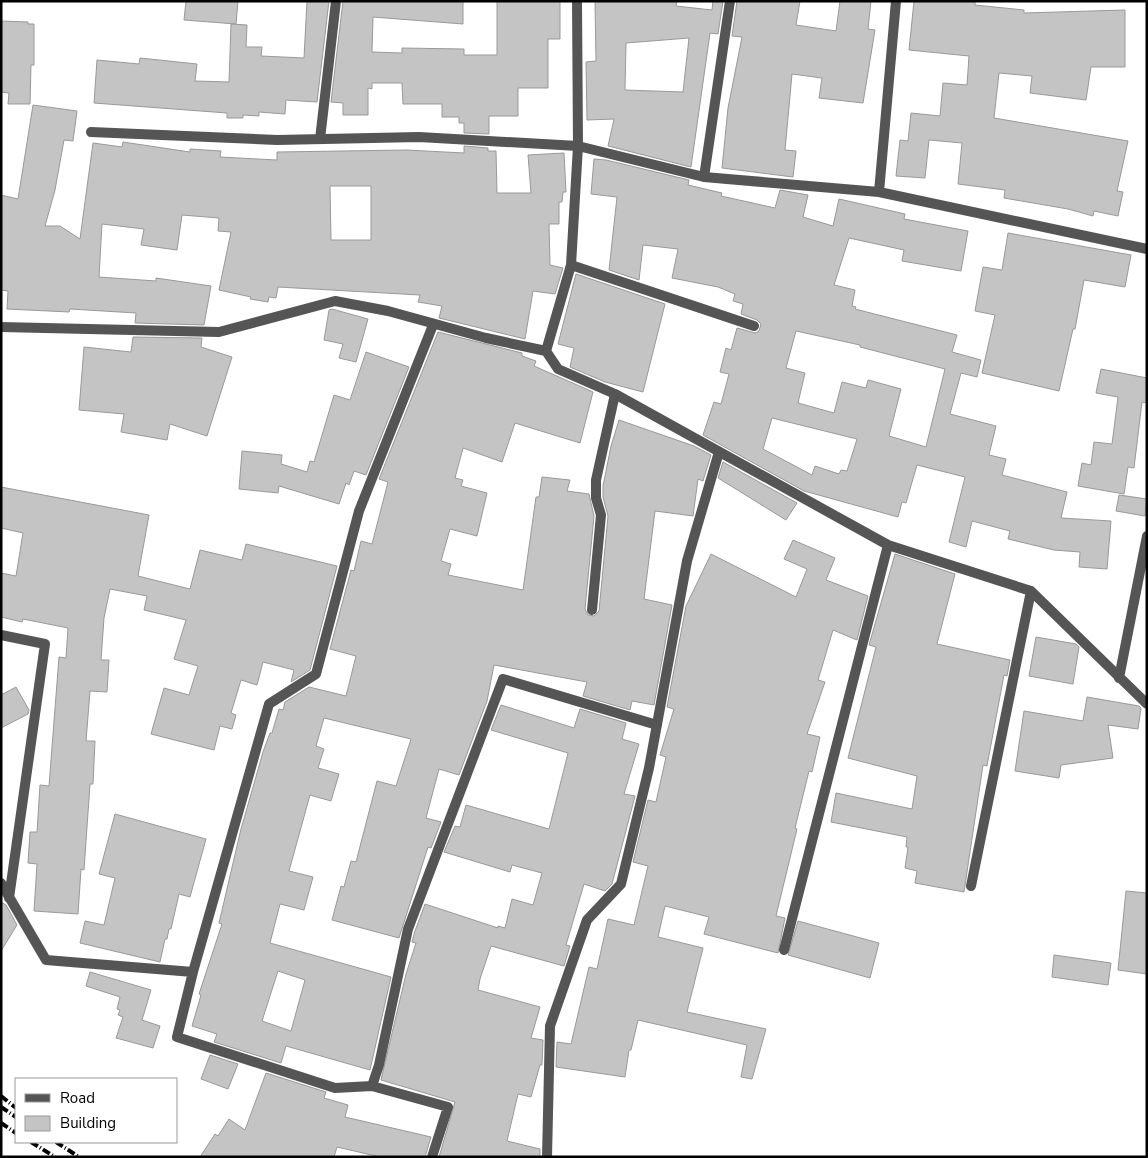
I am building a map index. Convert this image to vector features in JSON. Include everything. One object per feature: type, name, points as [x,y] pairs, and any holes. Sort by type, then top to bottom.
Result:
[{"type":"street","points":[[320,139],[336,1]]},
{"type":"street","points":[[546,351],[571,265],[578,146],[577,1]]},
{"type":"street","points":[[704,177],[730,1]]},
{"type":"street","points":[[880,192],[896,1]]},
{"type":"street","points":[[91,132],[276,140],[418,137],[578,146],[704,177],[880,192],[1147,249]]},
{"type":"street","points":[[571,265],[754,326]]},
{"type":"street","points":[[1,327],[220,332],[335,301],[388,311],[433,325],[546,351],[558,369],[615,394],[888,545],[1031,591],[1147,704]]},
{"type":"street","points":[[432,1157],[448,1108],[372,1086],[335,1088],[177,1037],[193,972],[269,704],[316,674],[359,511],[433,325]]},
{"type":"street","points":[[592,610],[601,516],[596,498],[596,480],[615,394]]},
{"type":"street","points":[[548,1157],[550,1026],[587,920],[621,884],[649,768],[687,561],[719,452]]},
{"type":"street","points":[[1119,678],[1147,536]]},
{"type":"street","points":[[784,950],[888,545]]},
{"type":"street","points":[[971,886],[1031,591]]},
{"type":"street","points":[[1,635],[45,644],[5,896]]},
{"type":"street","points":[[372,1086],[379,1064],[408,929],[503,679],[657,725]]},
{"type":"street","points":[[1,883],[5,896],[46,960],[193,972]]},
{"type":"building","points":[[186,1],[238,1],[236,24],[184,20]]},
{"type":"building","points":[[307,1],[329,1],[317,102],[286,100],[285,114],[259,112],[259,116],[243,115],[243,118],[227,118],[227,113],[94,103],[97,60],[139,64],[140,58],[197,64],[195,81],[229,82],[231,24],[247,25],[246,47],[262,47],[261,56],[304,58]]},
{"type":"building","points":[[343,1],[463,1],[463,24],[373,17],[372,52],[402,53],[402,48],[464,49],[464,55],[497,55],[497,1],[560,1],[560,39],[548,39],[548,88],[518,88],[518,116],[489,116],[489,134],[464,133],[464,123],[459,123],[459,117],[442,117],[442,104],[403,104],[402,83],[372,83],[372,89],[368,88],[368,115],[343,115],[343,103],[331,102]]},
{"type":"building","points":[[595,1],[677,1],[676,6],[712,10],[713,1],[723,1],[718,34],[710,33],[691,167],[608,146],[614,119],[587,120],[586,62],[596,61]],"holes":[[[689,38],[683,92],[625,90],[626,43]]]},
{"type":"building","points":[[737,1],[800,1],[796,25],[836,31],[840,1],[871,1],[868,29],[875,30],[863,103],[819,98],[822,78],[792,74],[785,150],[796,151],[793,177],[722,168],[728,108],[742,37],[732,36]]},
{"type":"building","points":[[914,1],[975,1],[975,5],[1024,10],[1024,13],[1125,10],[1125,67],[1091,67],[1086,100],[1030,93],[1032,76],[999,73],[994,118],[1128,141],[1117,191],[1123,192],[1118,216],[1094,211],[1093,216],[1068,209],[1004,198],[1005,190],[958,184],[962,143],[929,140],[925,178],[896,176],[900,140],[908,141],[911,113],[940,116],[943,83],[967,85],[969,56],[909,50]]},
{"type":"building","points":[[1,21],[34,24],[34,65],[31,65],[30,104],[8,104],[9,93],[1,92]]},
{"type":"building","points":[[33,105],[77,111],[73,141],[64,140],[55,190],[45,226],[60,226],[80,239],[93,143],[122,147],[123,142],[190,152],[190,149],[221,151],[220,157],[277,160],[277,152],[407,150],[464,153],[464,146],[488,148],[488,151],[496,151],[497,193],[531,193],[528,155],[564,153],[566,192],[563,192],[562,202],[559,202],[559,224],[549,224],[550,265],[563,268],[555,294],[533,291],[525,339],[439,318],[442,306],[418,302],[420,295],[278,287],[276,298],[269,297],[268,302],[219,290],[231,232],[218,231],[219,218],[182,215],[177,250],[141,245],[144,229],[102,224],[99,277],[156,281],[156,278],[211,286],[204,325],[135,323],[136,313],[70,309],[69,312],[7,309],[8,291],[1,290],[1,195],[18,199]],"holes":[[[330,186],[371,186],[371,240],[331,240]]]},
{"type":"building","points":[[594,159],[606,160],[689,180],[688,185],[722,193],[721,196],[775,208],[780,190],[808,195],[803,217],[833,226],[839,199],[905,214],[904,219],[968,231],[961,271],[902,261],[904,250],[849,238],[834,285],[855,290],[852,306],[856,307],[855,309],[957,335],[952,352],[981,360],[977,377],[961,373],[950,414],[996,426],[989,455],[1006,459],[1002,475],[1067,492],[1061,518],[1111,521],[1107,569],[1079,567],[1080,552],[1054,550],[1008,539],[1010,531],[972,521],[966,547],[949,542],[965,477],[917,465],[906,503],[902,502],[898,517],[804,491],[703,435],[714,402],[721,404],[729,374],[720,372],[726,348],[731,350],[737,328],[755,333],[759,331],[761,324],[757,320],[741,314],[743,304],[733,301],[735,294],[718,287],[672,278],[678,249],[643,245],[639,280],[609,270],[617,197],[591,194]],"holes":[[[796,331],[860,345],[860,347],[945,369],[926,447],[889,436],[901,389],[868,380],[866,388],[842,382],[834,413],[798,403],[805,373],[786,368]],[[772,418],[857,439],[847,471],[841,470],[839,474],[815,466],[812,475],[763,449]]]},
{"type":"building","points":[[1008,233],[1131,255],[1125,287],[1084,280],[1075,329],[1073,329],[1059,391],[982,373],[995,315],[975,311],[983,267],[1002,270]]},
{"type":"building","points":[[576,274],[665,304],[643,392],[605,382],[570,367],[574,348],[558,344]]},
{"type":"building","points":[[332,309],[368,319],[356,362],[339,358],[343,344],[324,340],[329,310]]},
{"type":"building","points":[[438,332],[522,353],[522,356],[536,361],[534,366],[593,392],[580,443],[515,423],[502,462],[463,448],[455,478],[463,480],[461,486],[487,493],[477,536],[450,529],[441,561],[451,564],[448,575],[523,590],[536,497],[539,497],[542,477],[570,480],[567,491],[589,494],[594,516],[585,609],[588,615],[594,616],[599,611],[608,516],[603,497],[603,486],[611,446],[619,420],[694,446],[711,455],[703,481],[698,479],[693,516],[655,511],[644,599],[672,605],[654,705],[632,701],[630,710],[583,696],[587,682],[494,665],[487,701],[459,775],[439,769],[426,818],[441,822],[431,848],[428,847],[399,938],[332,920],[341,886],[344,887],[351,861],[356,862],[377,781],[396,786],[411,739],[324,718],[316,746],[324,749],[318,768],[339,774],[331,801],[310,795],[289,871],[313,877],[304,910],[280,904],[270,943],[391,977],[370,1070],[286,1046],[281,1063],[214,1042],[217,1034],[192,1026],[201,995],[199,994],[222,924],[219,923],[241,829],[263,752],[270,733],[272,733],[279,709],[283,710],[285,702],[309,687],[346,696],[356,656],[330,649],[351,570],[354,571],[361,541],[372,544],[388,482],[379,479]],"holes":[[[278,971],[305,980],[291,1031],[262,1021]]]},
{"type":"building","points":[[133,337],[202,338],[201,347],[232,357],[207,436],[170,424],[167,440],[121,432],[124,414],[79,410],[84,347],[131,352]]},
{"type":"building","points":[[366,352],[409,367],[366,475],[354,471],[349,485],[346,483],[339,504],[279,486],[278,493],[239,489],[242,451],[282,455],[281,464],[307,472],[310,461],[314,462],[334,395],[350,400]]},
{"type":"building","points":[[1101,369],[1147,378],[1147,403],[1142,402],[1134,468],[1128,467],[1124,494],[1078,486],[1082,463],[1091,465],[1094,442],[1112,444],[1118,397],[1096,393]]},
{"type":"building","points":[[723,462],[797,503],[786,520],[718,478]]},
{"type":"building","points":[[1,487],[149,515],[138,576],[190,589],[200,550],[242,560],[246,544],[337,566],[310,670],[291,682],[294,670],[263,662],[257,685],[241,680],[231,713],[236,715],[232,729],[220,726],[214,750],[151,734],[164,688],[189,695],[198,666],[174,659],[186,620],[144,610],[147,596],[110,589],[104,618],[101,660],[109,660],[107,692],[90,691],[86,741],[95,741],[93,784],[90,784],[84,870],[81,869],[78,914],[34,911],[37,864],[28,863],[30,832],[37,832],[40,785],[49,786],[59,657],[66,658],[68,628],[23,619],[22,622],[1,617],[1,573],[16,576],[23,533],[1,528]]},
{"type":"building","points":[[1119,495],[1147,499],[1145,516],[1116,511]]},
{"type":"building","points":[[793,540],[835,558],[826,580],[868,596],[857,640],[833,630],[818,680],[825,682],[807,734],[820,737],[812,772],[809,771],[776,916],[785,918],[778,953],[704,934],[709,917],[665,906],[658,937],[703,948],[687,1012],[766,1029],[752,1079],[741,1077],[747,1045],[638,1020],[631,1050],[629,1050],[625,1077],[556,1067],[557,1042],[571,1044],[589,967],[597,969],[608,919],[634,925],[648,866],[633,862],[648,800],[656,802],[666,757],[660,755],[674,709],[667,707],[686,606],[711,554],[796,597],[807,569],[784,559]]},
{"type":"building","points":[[895,554],[955,574],[937,644],[1010,660],[1007,676],[1004,675],[987,766],[983,765],[964,892],[915,883],[917,871],[905,868],[908,847],[906,847],[907,837],[831,822],[836,793],[912,809],[917,776],[848,758],[876,647],[869,645]]},
{"type":"building","points":[[1036,637],[1076,644],[1079,647],[1073,684],[1029,676]]},
{"type":"building","points":[[16,687],[29,710],[28,714],[1,728],[1,695]]},
{"type":"building","points":[[1087,697],[1139,706],[1141,708],[1138,729],[1108,725],[1113,758],[1061,765],[1059,778],[1015,771],[1024,711],[1083,721]]},
{"type":"building","points":[[501,705],[574,728],[580,709],[626,723],[622,739],[639,744],[624,794],[635,796],[612,884],[605,891],[584,884],[566,945],[570,946],[564,966],[491,946],[480,979],[478,990],[540,1007],[531,1038],[543,1040],[542,1065],[540,1065],[531,1097],[518,1094],[507,1141],[540,1149],[540,1157],[439,1157],[455,1102],[381,1080],[406,974],[416,943],[412,942],[415,931],[425,904],[498,928],[498,926],[505,928],[512,899],[533,905],[542,873],[512,865],[510,872],[444,852],[455,826],[460,827],[466,805],[549,829],[568,753],[491,730]]},
{"type":"building","points":[[115,814],[206,839],[190,897],[179,894],[171,929],[169,929],[167,939],[165,939],[160,962],[80,943],[85,921],[104,925],[115,878],[99,874]]},
{"type":"building","points":[[1126,891],[1147,893],[1147,974],[1118,970]]},
{"type":"building","points":[[1,902],[6,905],[17,925],[1,951]]},
{"type":"building","points":[[798,921],[879,943],[870,978],[788,955]]},
{"type":"building","points":[[1054,955],[1111,963],[1108,985],[1052,977]]},
{"type":"building","points":[[90,972],[151,990],[142,1020],[160,1026],[153,1048],[116,1038],[123,1017],[118,1015],[120,1010],[117,1009],[120,997],[86,986]]},
{"type":"building","points":[[210,1055],[238,1064],[228,1089],[201,1079]]},
{"type":"building","points":[[266,1073],[326,1092],[324,1098],[348,1105],[345,1117],[431,1137],[425,1157],[380,1157],[337,1147],[334,1157],[200,1157],[215,1134],[218,1136],[229,1119],[245,1130]]},
{"type":"railway","points":[[1,1096],[15,1107]]},
{"type":"railway","points":[[1,1107],[15,1116]]},
{"type":"railway","points":[[1,1123],[15,1132]]},
{"type":"railway","points":[[33,1143],[55,1157]]},
{"type":"railway","points":[[58,1143],[79,1157]]}]
